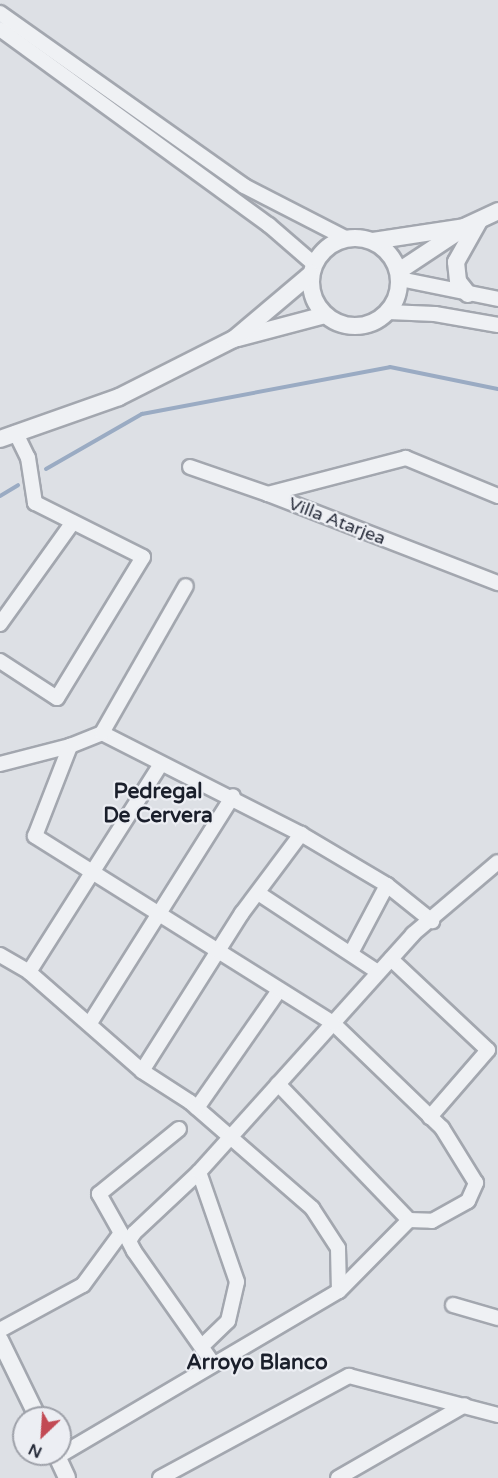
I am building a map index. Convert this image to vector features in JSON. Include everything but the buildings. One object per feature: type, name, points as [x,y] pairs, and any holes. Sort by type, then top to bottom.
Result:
[{"type":"street","points":[[0,13],[244,186],[345,238],[373,241],[472,224]]},
{"type":"street","points":[[0,29],[269,225],[313,269],[312,291],[324,315]]},
{"type":"street","points":[[388,312],[400,275],[472,224],[498,211]]},
{"type":"street","points":[[468,294],[458,281],[456,262],[472,224]]},
{"type":"street","points":[[234,339],[313,269],[332,244],[345,238]]},
{"type":"street","points":[[373,241],[385,248],[400,275],[468,294],[498,299]]},
{"type":"street","points":[[0,440],[119,397],[234,339],[324,315],[364,326],[388,312],[498,325]]},
{"type":"street","points":[[0,660],[57,698],[143,557],[35,503],[28,458],[16,433]]},
{"type":"street","name":"Villa Atarjea","points":[[268,494],[406,458],[498,496]]},
{"type":"street","points":[[190,467],[268,494]]},
{"type":"street","name":"Villa Atarjea","points":[[268,494],[498,583]]},
{"type":"street","points":[[0,624],[73,522]]},
{"type":"street","points":[[0,764],[70,746],[102,733],[186,586]]},
{"type":"street","points":[[102,733],[161,764],[233,796],[301,834],[387,885],[432,921]]},
{"type":"street","points":[[70,746],[35,836],[94,875],[160,913],[216,953],[278,992],[333,1023],[430,1117],[476,1183],[468,1201],[432,1221],[410,1220],[278,1084]]},
{"type":"street","points":[[29,972],[94,875],[161,764]]},
{"type":"street","points":[[90,1023],[233,796]]},
{"type":"street","points":[[142,1071],[216,953],[301,834]]},
{"type":"street","points":[[212,1362],[129,1241],[199,1172],[378,972],[498,862]]},
{"type":"street","points":[[351,953],[387,885]]},
{"type":"street","points":[[258,893],[378,972]]},
{"type":"street","points":[[0,955],[29,972],[90,1023],[142,1071],[197,1108],[328,1227],[338,1248],[339,1291]]},
{"type":"street","points":[[391,959],[498,1060]]},
{"type":"street","points":[[197,1108],[278,992]]},
{"type":"street","points":[[430,1117],[488,1050]]},
{"type":"street","points":[[0,1330],[83,1285],[120,1233],[99,1194],[179,1129]]},
{"type":"street","points":[[199,1172],[237,1282],[228,1321],[202,1346]]},
{"type":"street","points":[[72,1445],[212,1362],[339,1291],[410,1220]]},
{"type":"street","points":[[453,1305],[498,1318]]},
{"type":"street","points":[[0,1340],[32,1406]]},
{"type":"street","points":[[160,1478],[349,1376],[498,1415]]},
{"type":"street","points":[[338,1478],[465,1405]]},
{"type":"waterway","points":[[46,469],[142,414],[390,367],[498,389]]},
{"type":"waterway","points":[[0,496],[18,485]]},
{"type":"district","name":"Pedregal De Cervera","points":[[158,804]]},
{"type":"district","name":"Arroyo Blanco","points":[[257,1363]]}]
